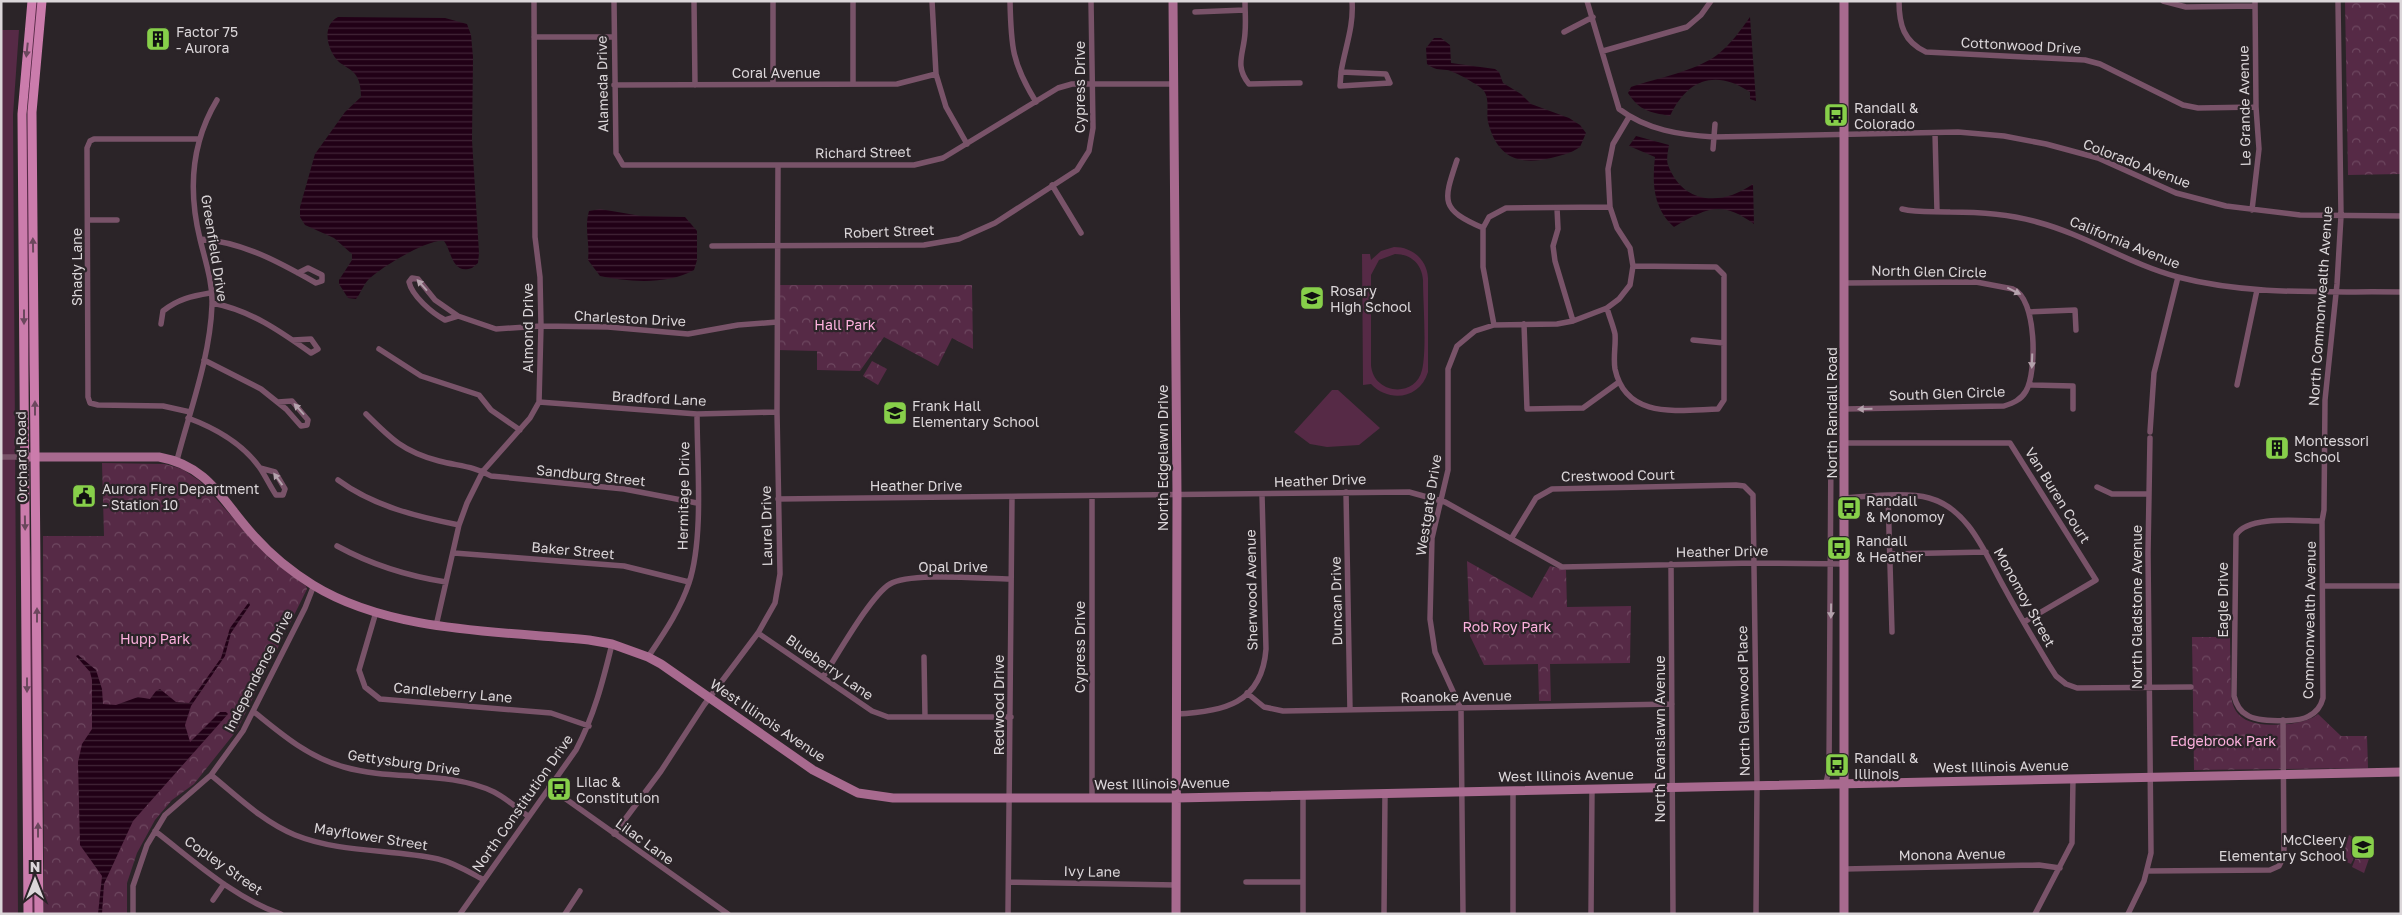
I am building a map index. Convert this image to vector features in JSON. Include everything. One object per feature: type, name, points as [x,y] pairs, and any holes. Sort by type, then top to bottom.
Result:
[{"type":"main road","name":"Orchard Road","points":[[28,914],[22,114],[32,1]]},
{"type":"main road","name":"Orchard Road","points":[[39,914],[32,112],[42,1]]},
{"type":"street","name":"Almond Drive","points":[[534,1],[535,237],[540,277],[541,326],[539,402]]},
{"type":"street","name":"Alameda Drive","points":[[614,1],[616,153],[622,165]]},
{"type":"street","points":[[694,1],[695,85]]},
{"type":"street","points":[[772,1],[773,84]]},
{"type":"street","points":[[853,1],[853,84]]},
{"type":"street","points":[[932,1],[936,74],[946,106],[967,144]]},
{"type":"street","points":[[1010,1],[1011,42],[1020,76],[1036,102]]},
{"type":"street","name":"Cypress Drive","points":[[1052,185],[1077,170],[1089,151],[1093,128],[1091,1]]},
{"type":"street","name":"North Edgelawn Drive","points":[[1173,1],[1176,914]]},
{"type":"street","points":[[1245,1],[1245,36],[1239,66],[1243,77],[1249,84],[1300,83]]},
{"type":"street","points":[[1341,72],[1386,74],[1390,83],[1340,86],[1341,72],[1351,29],[1352,1]]},
{"type":"street","points":[[1587,1],[1619,109],[1629,117],[1613,144],[1608,169],[1610,207],[1617,228],[1630,248],[1633,266],[1716,267],[1724,275],[1724,400],[1718,409],[1663,410],[1646,407],[1632,398],[1619,382],[1615,367],[1615,334],[1607,308]]},
{"type":"street","points":[[1603,51],[1687,27],[1701,15],[1711,1]]},
{"type":"street","name":"North Randall Road","points":[[1844,1],[1844,914]]},
{"type":"street","name":"Cottonwood Drive","points":[[1899,1],[1903,32],[1914,46],[1926,52],[2085,60],[2100,64],[2183,105],[2198,108],[2256,107]]},
{"type":"street","points":[[2163,1],[2186,7],[2255,4]]},
{"type":"street","name":"North Commonwealth Avenue","points":[[2322,521],[2324,510],[2325,400],[2336,291],[2341,216],[2338,1]]},
{"type":"street","name":"Le Grande Avenue","points":[[2252,210],[2260,148],[2256,107],[2255,4]]},
{"type":"street","points":[[1195,12],[1245,10]]},
{"type":"street","points":[[1564,32],[1593,16]]},
{"type":"street","points":[[534,37],[614,37]]},
{"type":"street","name":"Coral Avenue","points":[[614,85],[897,84],[936,74]]},
{"type":"street","name":"Richard Street","points":[[622,165],[914,165],[943,158],[1058,88],[1072,84],[1174,84]]},
{"type":"street","name":"Greenfield Drive","points":[[176,460],[204,360],[212,303],[207,261],[194,210],[193,187],[199,139],[217,100]]},
{"type":"street","name":"Colorado Avenue","points":[[1629,117],[1649,127],[1695,136],[1714,137],[1935,133],[2004,136],[2046,144],[2098,158],[2151,183],[2199,200],[2252,210],[2300,215],[2401,216]]},
{"type":"street","points":[[1713,149],[1715,124]]},
{"type":"street","points":[[1935,133],[1938,212]]},
{"type":"street","name":"Shady Lane","points":[[189,415],[162,406],[98,405],[90,403],[88,397],[87,148],[90,141],[94,139],[199,139]]},
{"type":"street","points":[[1457,160],[1447,193],[1448,201],[1459,218],[1483,228]]},
{"type":"street","name":"Laurel Drive","points":[[614,834],[661,771],[709,698],[758,633],[776,603],[780,574],[777,412],[778,165]]},
{"type":"street","points":[[1052,185],[1081,233]]},
{"type":"street","name":"Robert Street","points":[[712,246],[924,244],[959,239],[995,223],[1052,185]]},
{"type":"street","points":[[1494,325],[1483,267],[1483,228],[1489,217],[1506,208],[1610,207]]},
{"type":"street","points":[[1557,208],[1558,229],[1553,246],[1555,261],[1573,321]]},
{"type":"street","name":"California Avenue","points":[[1902,209],[1916,212],[1985,213],[2037,222],[2076,236],[2151,269],[2178,277],[2232,288],[2401,292]]},
{"type":"street","points":[[88,220],[117,220]]},
{"type":"street","points":[[200,239],[221,240],[241,246],[273,259],[298,273]]},
{"type":"street","name":"Westgate Drive","points":[[1462,914],[1462,709],[1435,652],[1430,619],[1432,538],[1448,470],[1448,369],[1457,346],[1474,331],[1494,325],[1557,324],[1573,321],[1607,308],[1619,299],[1630,285],[1633,266]]},
{"type":"street","name":"North Gladstone Avenue","points":[[2128,914],[2147,871],[2151,840],[2148,494],[2150,435],[2154,373],[2178,277]]},
{"type":"street","points":[[412,278],[418,279],[435,300],[458,316],[456,319],[445,320],[437,315],[422,302],[409,282],[412,278]]},
{"type":"street","name":"North Glen Circle","points":[[1845,283],[1976,282],[2018,291],[2029,312]]},
{"type":"street","points":[[2238,385],[2257,290]]},
{"type":"street","points":[[161,324],[163,311],[172,304],[184,297],[210,293]]},
{"type":"street","points":[[212,303],[248,313],[293,340]]},
{"type":"street","points":[[2073,409],[2073,386],[2029,385],[2032,366],[2032,333],[2029,312],[2075,310],[2076,330]]},
{"type":"street","name":"Charleston Drive","points":[[458,316],[496,329],[541,326],[608,327],[688,334],[738,325],[777,322]]},
{"type":"street","points":[[1524,324],[1528,409],[1583,408],[1619,382]]},
{"type":"street","points":[[1693,340],[1724,342]]},
{"type":"street","points":[[379,349],[421,376],[479,395],[491,410],[520,430]]},
{"type":"street","points":[[204,360],[249,382],[278,402],[301,426],[307,425],[308,420],[295,404],[292,402],[278,402]]},
{"type":"street","name":"South Glen Circle","points":[[1845,409],[2004,406],[2021,398],[2029,385]]},
{"type":"street","points":[[436,626],[467,503],[483,471],[530,418],[539,402]]},
{"type":"street","name":"Bradford Lane","points":[[539,402],[697,414],[777,412]]},
{"type":"street","name":"Sandburg Street","points":[[366,414],[394,443],[417,454],[483,471],[491,476],[624,489],[697,503]]},
{"type":"street","name":"Hermitage Drive","points":[[648,657],[673,619],[689,582],[697,547],[697,414]]},
{"type":"street","points":[[189,415],[245,450],[260,468],[276,495],[283,494],[285,489],[275,472],[260,468]]},
{"type":"street","name":"Van Buren Court","points":[[1845,443],[2010,443],[2096,580],[2024,622]]},
{"type":"street","name":"North Randall Road","points":[[1826,783],[1829,769],[1831,444]]},
{"type":"street","points":[[1,457],[25,457]]},
{"type":"street","name":"West Illinois Avenue","points":[[25,457],[159,457],[176,460],[209,481],[262,544],[284,564],[314,585],[376,612],[436,626],[589,640],[612,644],[648,657],[813,770],[858,793],[893,798],[1176,798],[2401,772]]},
{"type":"street","points":[[338,480],[354,492],[395,510],[460,525]]},
{"type":"street","name":"Crestwood Court","points":[[1511,539],[1536,498],[1552,489],[1736,485],[1749,490]]},
{"type":"street","points":[[2097,487],[2112,494],[2148,494]]},
{"type":"street","name":"North Glenwood Place","points":[[1749,490],[1754,501],[1757,785],[1756,914]]},
{"type":"street","name":"Duncan Drive","points":[[1346,492],[1350,710]]},
{"type":"street","name":"Heather Drive","points":[[778,498],[1176,496],[1409,492],[1442,501],[1478,518],[1511,539],[1562,567],[1831,562],[1845,564]]},
{"type":"street","name":"Sherwood Avenue","points":[[1176,714],[1218,710],[1232,705],[1247,693],[1261,673],[1265,657],[1262,494]]},
{"type":"street","name":"Cypress Drive","points":[[1092,496],[1092,798]]},
{"type":"street","points":[[1888,496],[1892,632]]},
{"type":"street","name":"Monomoy Street","points":[[1845,498],[1888,496],[1928,498],[1943,504],[1965,522],[1986,552],[2048,665],[2056,676],[2066,684],[2087,690],[2191,687]]},
{"type":"street","name":"Redwood Drive","points":[[1008,914],[1012,497]]},
{"type":"street","name":"Commonwealth Avenue","points":[[2283,720],[2307,718],[2317,711],[2322,702],[2322,521]]},
{"type":"street","name":"Eagle Drive","points":[[2283,720],[2253,718],[2243,712],[2235,700],[2234,541],[2241,528],[2254,522],[2322,521]]},
{"type":"street","points":[[337,546],[370,563],[397,572],[446,582]]},
{"type":"street","points":[[1890,554],[1986,552]]},
{"type":"street","name":"Baker Street","points":[[454,553],[624,566],[659,573],[689,582]]},
{"type":"street","name":"North Evanslawn Avenue","points":[[1671,564],[1672,914]]},
{"type":"street","name":"Opal Drive","points":[[823,677],[875,597],[890,584],[916,578],[1011,579]]},
{"type":"street","name":"Independence Drive","points":[[133,914],[132,898],[135,876],[140,860],[155,832],[174,806],[211,775],[243,731],[314,585]]},
{"type":"street","points":[[2323,586],[2401,586]]},
{"type":"street","name":"Candleberry Lane","points":[[376,612],[359,670],[365,687],[380,699],[551,714],[589,726]]},
{"type":"street","name":"Blueberry Lane","points":[[758,633],[872,711],[888,717],[1010,717]]},
{"type":"street","name":"North Constitution Drive","points":[[460,914],[576,750],[589,726],[600,693],[612,644]]},
{"type":"street","points":[[924,657],[925,717]]},
{"type":"street","name":"Roanoke Avenue","points":[[1247,693],[1264,707],[1274,710],[1462,709],[1672,704]]},
{"type":"street","name":"Gettysburg Drive","points":[[253,711],[287,739],[324,760],[363,772],[464,783],[493,792],[528,816]]},
{"type":"street","points":[[2147,871],[2270,870],[2279,866],[2284,856],[2283,720]]},
{"type":"street","name":"Mayflower Street","points":[[211,775],[255,811],[295,835],[327,844],[439,859],[484,880]]},
{"type":"street","points":[[2035,914],[2070,850],[2074,837],[2073,778]]},
{"type":"street","name":"Lilac Lane","points":[[549,787],[728,914]]},
{"type":"street","points":[[1591,914],[1592,789]]},
{"type":"street","points":[[1513,790],[1513,914]]},
{"type":"street","points":[[1384,914],[1385,793]]},
{"type":"street","points":[[1303,795],[1303,914]]},
{"type":"street","name":"Copley Street","points":[[155,832],[224,884],[255,904],[281,914]]},
{"type":"street","name":"Monona Avenue","points":[[1844,869],[2039,865],[2060,868]]},
{"type":"street","name":"Ivy Lane","points":[[1009,882],[1176,885]]},
{"type":"street","points":[[1246,882],[1303,882]]},
{"type":"street","points":[[213,900],[224,884]]},
{"type":"street","points":[[565,914],[580,891]]},
{"type":"green space","points":[[35,1],[38,1],[30,387],[26,291],[25,194],[28,97]]},
{"type":"green space","points":[[2345,1],[2401,1],[2401,174],[2348,175]]},
{"type":"green space","points":[[1,30],[19,30],[13,115],[18,914],[1,914]]},
{"type":"green space","points":[[1394,247],[1413,252],[1422,260],[1428,278],[1428,372],[1418,388],[1411,393],[1395,396],[1378,390],[1371,384],[1363,385],[1362,254],[1370,254],[1371,260],[1381,251]],"holes":[[[1395,254],[1401,254],[1415,261],[1422,274],[1424,350],[1422,370],[1418,379],[1411,386],[1395,389],[1386,387],[1373,375],[1371,365],[1371,275],[1379,260]]]},
{"type":"green space","name":"Hall Park","points":[[777,285],[972,285],[973,349],[952,338],[938,366],[884,337],[860,371],[817,370],[817,351],[777,350]]},
{"type":"green space","points":[[872,361],[887,369],[878,385],[863,376]]},
{"type":"green space","points":[[1332,390],[1338,390],[1380,428],[1359,445],[1327,447],[1310,444],[1294,432]]},
{"type":"green space","name":"Hupp Park","points":[[102,463],[165,464],[182,469],[200,481],[270,559],[306,586],[307,589],[237,730],[194,784],[172,800],[155,820],[137,853],[127,883],[127,914],[44,914],[43,536],[104,536]]},
{"type":"green space","points":[[29,531],[33,584],[36,914],[32,914]]},
{"type":"green space","name":"Rob Roy Park","points":[[1467,561],[1532,598],[1550,566],[1566,570],[1567,607],[1631,606],[1630,663],[1550,664],[1551,701],[1539,701],[1538,664],[1484,665],[1470,636]]},
{"type":"green space","name":"Edgebrook Park","points":[[2192,637],[2230,637],[2231,695],[2234,708],[2240,716],[2259,724],[2281,725],[2303,721],[2318,714],[2341,736],[2367,736],[2368,768],[2194,770]]},
{"type":"green space","points":[[2349,835],[2361,842],[2351,864],[2342,860]]},
{"type":"green space","points":[[2360,847],[2371,853],[2364,873],[2352,867]]},
{"type":"shaded area","points":[[338,17],[445,18],[467,24],[471,35],[473,57],[472,140],[479,253],[478,263],[472,268],[465,269],[456,265],[444,241],[437,241],[417,249],[383,268],[369,279],[356,299],[348,298],[339,284],[339,280],[352,260],[352,254],[334,238],[305,225],[300,217],[300,207],[315,154],[345,112],[361,97],[357,76],[339,62],[329,45],[329,26]]},
{"type":"shaded area","points":[[1750,17],[1756,101],[1750,99],[1750,92],[1737,85],[1726,81],[1714,80],[1694,86],[1685,93],[1670,116],[1646,110],[1637,104],[1628,93],[1631,87],[1687,70],[1708,61],[1727,46]]},
{"type":"shaded area","points":[[1434,38],[1441,38],[1450,45],[1451,63],[1495,69],[1499,72],[1503,83],[1521,94],[1531,104],[1569,118],[1580,125],[1586,133],[1580,147],[1566,154],[1528,161],[1510,156],[1503,151],[1497,144],[1488,122],[1487,98],[1484,91],[1473,82],[1455,73],[1434,68],[1427,64],[1426,48]]},
{"type":"shaded area","points":[[1636,136],[1669,145],[1668,165],[1683,188],[1693,194],[1704,198],[1729,196],[1753,184],[1754,224],[1732,212],[1714,209],[1696,215],[1674,227],[1667,220],[1658,203],[1654,186],[1655,157],[1629,146]]},
{"type":"shaded area","points":[[600,209],[641,216],[685,217],[697,231],[697,260],[694,270],[672,278],[648,281],[623,280],[600,276],[588,260],[587,229],[589,211]]},
{"type":"shaded area","points":[[249,602],[250,605],[231,633],[225,656],[191,706],[185,725],[190,742],[220,712],[228,714],[133,821],[104,884],[102,914],[98,914],[102,876],[80,845],[78,762],[82,744],[92,729],[92,680],[90,672],[76,656],[78,655],[96,670],[102,689],[103,704],[116,705],[138,697],[150,699],[160,689],[176,702],[189,703],[221,658],[230,628]]},
{"type":"place","name":"Factor 75 - Aurora","points":[[158,39]]},
{"type":"place","name":"Randall & Colorado","points":[[1836,115]]},
{"type":"place","name":"Rosary High School","points":[[1312,298]]},
{"type":"place","name":"Frank Hall Elementary School","points":[[895,413]]},
{"type":"place","name":"Montessori School","points":[[2277,448]]},
{"type":"place","name":"Aurora Fire Department - Station 10","points":[[84,496]]},
{"type":"place","name":"Randall & Monomoy","points":[[1849,508]]},
{"type":"place","name":"Randall & Heather","points":[[1839,548]]},
{"type":"place","name":"Randall & Illinois","points":[[1837,765]]},
{"type":"place","name":"Lilac & Constitution","points":[[559,789]]},
{"type":"place","name":"McCleery Elementary School","points":[[2363,847]]}]
